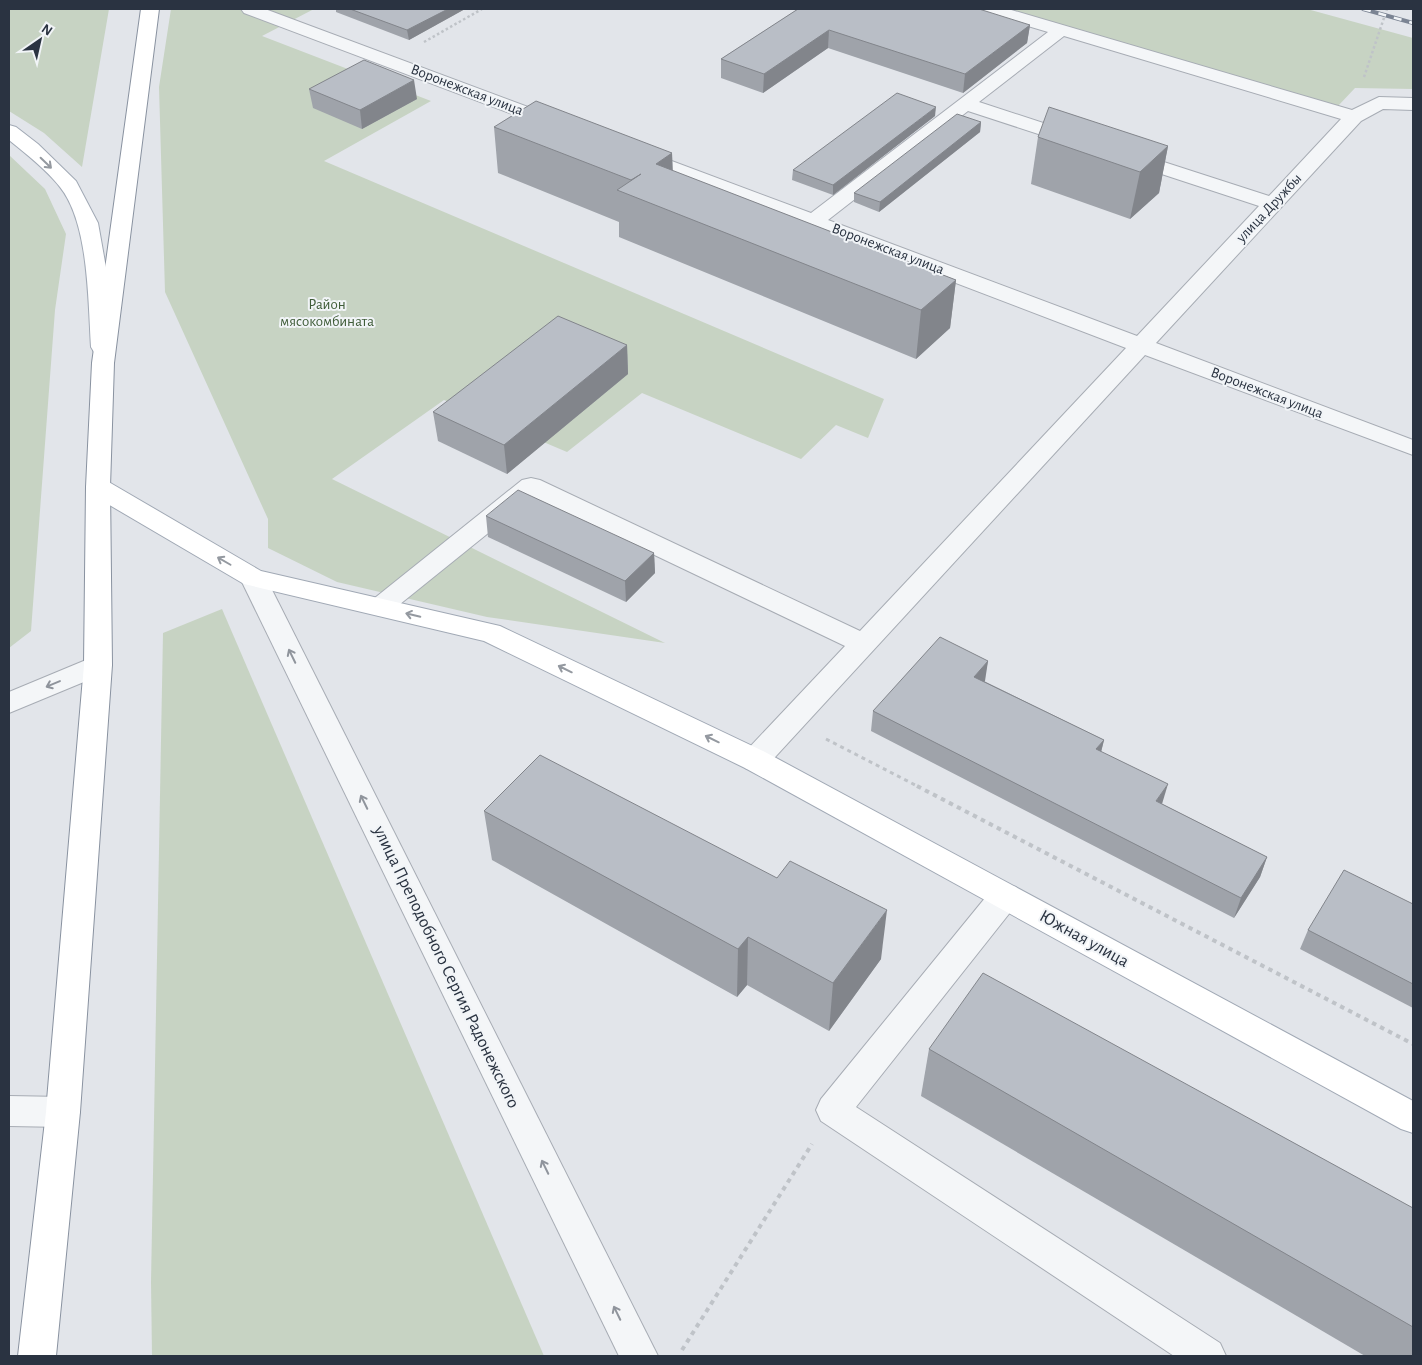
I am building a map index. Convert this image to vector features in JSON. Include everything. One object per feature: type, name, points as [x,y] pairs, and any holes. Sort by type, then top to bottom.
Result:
[{"type":"main road","points":[[37,1356],[63,1112],[98,664],[98,487],[103,363],[150,9]]},
{"type":"main road","points":[[9,131],[31,148],[69,185],[88,223],[97,278],[103,363]]},
{"type":"main road","name":"Южная улица","points":[[98,487],[253,578],[491,633],[755,760],[1413,1118]]},
{"type":"street","name":"Воронежская улица","points":[[250,9],[575,131]]},
{"type":"street","points":[[990,9],[1354,117]]},
{"type":"street","points":[[814,221],[1061,30]]},
{"type":"street","name":"улица Дружбы","points":[[755,760],[1354,117],[1379,103],[1413,104]]},
{"type":"street","points":[[966,104],[1096,146]]},
{"type":"street","name":"Воронежская улица","points":[[621,148],[1413,448]]},
{"type":"street","points":[[1114,153],[1272,204]]},
{"type":"street","points":[[380,607],[531,486],[864,644]]},
{"type":"street","name":"улица Преподобного Сергия Радонежского","points":[[253,578],[639,1356]]},
{"type":"street","points":[[9,703],[98,664]]},
{"type":"street","points":[[1005,896],[833,1110],[1207,1356]]},
{"type":"street","points":[[9,1111],[63,1112]]},
{"type":"path","points":[[391,61],[482,9]]},
{"type":"path","points":[[1354,117],[1369,59],[1387,9]]},
{"type":"path","points":[[792,721],[1413,1044]]},
{"type":"path","points":[[678,1356],[833,1110]]},
{"type":"green space","points":[[9,9],[109,9],[82,167],[44,133],[9,111]]},
{"type":"green space","name":"Район мясокомбината","points":[[171,9],[314,9],[262,36],[431,101],[324,161],[884,399],[868,438],[836,425],[801,459],[642,393],[567,452],[444,400],[332,479],[665,643],[487,617],[337,582],[268,548],[268,519],[165,292],[159,87]]},
{"type":"green space","points":[[988,9],[1307,9],[1413,38],[1413,89],[1355,88],[1338,106]]},
{"type":"green space","points":[[9,155],[45,189],[66,234],[55,310],[31,631],[9,648]]},
{"type":"green space","points":[[222,609],[544,1356],[152,1356],[151,1282],[163,633]]},
{"type":"building","points":[[350,9],[448,9],[407,30]]},
{"type":"building","points":[[798,9],[979,9],[1030,25],[965,74],[829,30],[764,74],[721,59]]},
{"type":"building","points":[[364,60],[414,80],[360,110],[309,89]]},
{"type":"building","points":[[897,93],[936,107],[833,185],[793,170]]},
{"type":"building","points":[[536,101],[672,153],[656,164],[956,280],[921,310],[617,190],[641,174],[631,180],[494,127]]},
{"type":"building","points":[[1049,107],[1168,146],[1140,172],[1038,137]]},
{"type":"building","points":[[957,114],[981,122],[880,202],[854,193]]},
{"type":"building","points":[[558,316],[627,345],[504,445],[433,412]]},
{"type":"building","points":[[518,490],[654,553],[625,581],[486,516]]},
{"type":"building","points":[[940,637],[988,661],[974,677],[1104,740],[1096,749],[1168,784],[1156,801],[1267,857],[1241,898],[873,711]]},
{"type":"building","points":[[540,755],[777,878],[790,861],[887,910],[833,983],[748,937],[738,949],[484,811]]},
{"type":"building","points":[[1344,870],[1413,904],[1413,984],[1308,930]]},
{"type":"building","points":[[983,973],[1413,1208],[1413,1327],[929,1049]]},
{"type":"railway","points":[[1363,9],[1413,23]]}]
